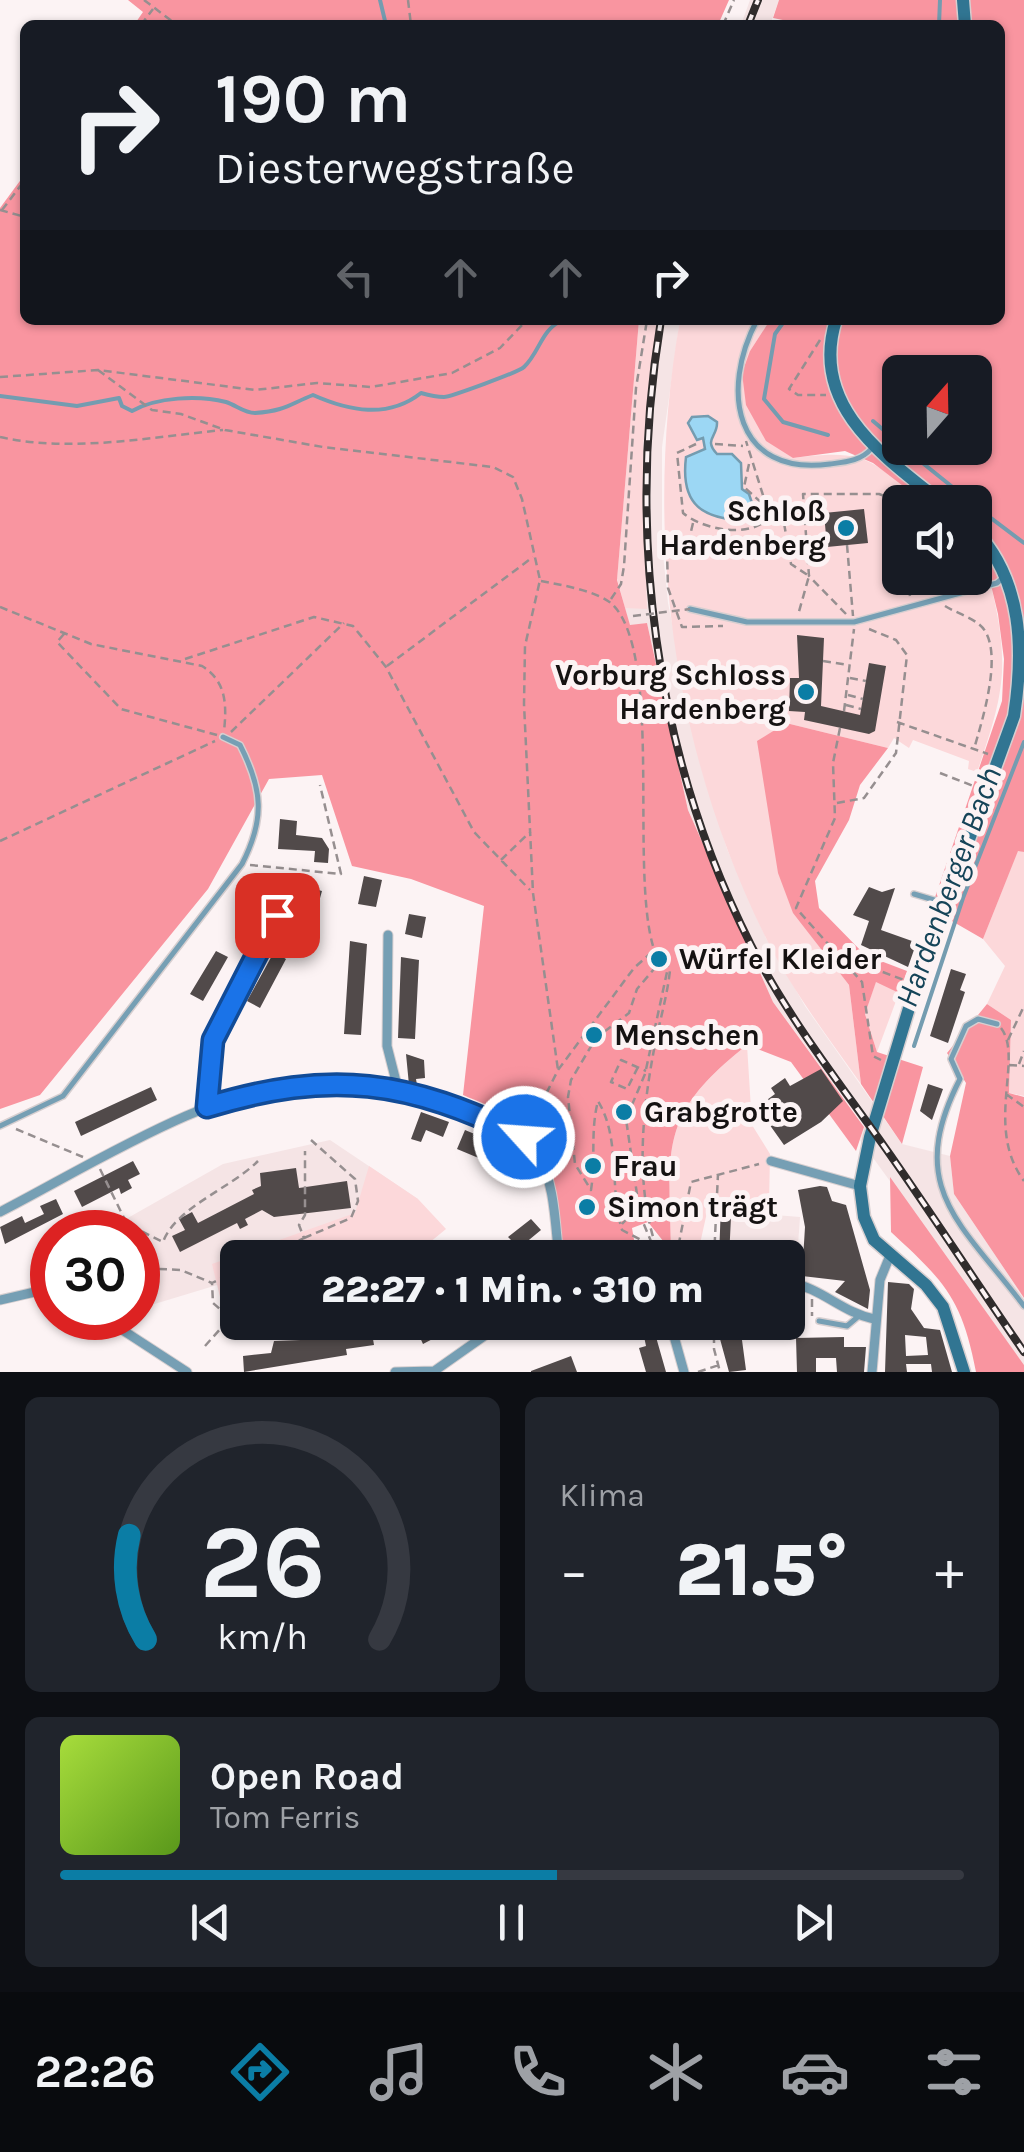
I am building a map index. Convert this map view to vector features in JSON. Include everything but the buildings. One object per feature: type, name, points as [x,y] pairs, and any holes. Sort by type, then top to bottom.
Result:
[{"type":"main road","points":[[835,325],[831,371],[840,403],[872,448],[919,485]]},
{"type":"main road","points":[[964,1372],[943,1306],[926,1285],[889,1258],[869,1230],[860,1186],[916,985],[1014,716],[1020,678],[1019,636],[1006,575],[992,555]]},
{"type":"street","points":[[207,1107],[213,1040],[277,915]]},
{"type":"street","points":[[388,935],[388,1046],[399,1092]]},
{"type":"street","points":[[0,1212],[207,1107],[311,1082],[399,1092],[468,1110],[524,1137],[536,1151],[547,1176],[557,1240]]},
{"type":"street","points":[[771,1161],[860,1186]]},
{"type":"street","points":[[872,1372],[874,1318],[880,1280],[889,1258]]},
{"type":"street","points":[[805,1286],[815,1288],[846,1312],[874,1318]]},
{"type":"street","points":[[0,1300],[30,1293]]},
{"type":"street","points":[[138,1340],[187,1372]]},
{"type":"street","points":[[395,1372],[433,1371],[481,1340]]},
{"type":"street","points":[[675,1340],[684,1372]]},
{"type":"street","points":[[452,1362],[459,1372]]},
{"type":"lane","points":[[754,325],[737,382],[748,435],[769,459],[791,466],[847,462],[865,457],[872,448]]},
{"type":"lane","points":[[690,610],[739,621],[857,622],[997,583],[1006,575]]},
{"type":"lane","points":[[3,1125],[63,1096],[242,864],[256,838],[261,798],[240,745],[223,737]]},
{"type":"lane","points":[[914,894],[944,903]]},
{"type":"lane","points":[[996,1024],[978,1018],[966,1026],[951,1058],[960,1079],[934,1162],[942,1194],[1024,1306]]},
{"type":"lane","points":[[820,1320],[847,1326],[860,1316]]},
{"type":"path","points":[[144,0],[170,20]]},
{"type":"path","points":[[145,20],[154,8]]},
{"type":"path","points":[[1,210],[20,186]]},
{"type":"path","points":[[0,377],[98,370],[256,390],[316,384],[371,386],[452,373],[500,348],[522,325]]},
{"type":"path","points":[[610,601],[621,584],[624,566],[636,388],[646,325]]},
{"type":"path","points":[[832,335],[816,342],[789,389],[798,395],[822,393],[840,403]]},
{"type":"path","points":[[98,370],[152,410],[181,414],[224,430],[323,448],[494,468],[512,477],[522,500],[540,580],[525,646],[533,893],[558,1070]]},
{"type":"path","points":[[0,437],[18,441],[112,440],[224,430]]},
{"type":"path","points":[[696,444],[680,450],[676,461],[680,504],[694,522],[753,529],[764,522],[767,508],[744,446],[748,435]]},
{"type":"path","points":[[715,444],[744,446]]},
{"type":"path","points":[[750,463],[744,487],[784,522],[790,564],[809,576],[857,622],[896,640],[907,655],[896,754],[864,798],[835,803]]},
{"type":"path","points":[[795,622],[809,576],[802,494],[882,496]]},
{"type":"path","points":[[694,522],[689,540],[667,552],[668,588],[677,621],[682,626],[740,626],[739,621]]},
{"type":"path","points":[[844,712],[857,622],[847,546]]},
{"type":"path","points":[[386,667],[534,556]]},
{"type":"path","points":[[540,580],[610,601],[622,617],[638,672],[644,765],[640,838],[653,951],[670,970],[652,1057],[643,1185],[654,1240]]},
{"type":"path","points":[[907,595],[908,609]]},
{"type":"path","points":[[938,600],[987,635],[990,681],[974,749]]},
{"type":"path","points":[[0,607],[92,644],[185,660],[216,675],[227,708],[223,737]]},
{"type":"path","points":[[622,617],[690,610]]},
{"type":"path","points":[[185,660],[314,617],[345,622],[365,636],[386,667],[474,832],[533,893]]},
{"type":"path","points":[[0,841],[223,737],[247,721],[345,622]]},
{"type":"path","points":[[64,634],[57,642],[121,709],[223,737]]},
{"type":"path","points":[[823,661],[850,665]]},
{"type":"path","points":[[849,678],[866,681]]},
{"type":"path","points":[[846,695],[863,699]]},
{"type":"path","points":[[845,705],[861,709]]},
{"type":"path","points":[[897,722],[999,758]]},
{"type":"path","points":[[840,728],[833,764],[835,803],[829,838],[796,908],[833,954],[862,982],[873,1056],[892,1063]]},
{"type":"path","points":[[896,754],[900,760]]},
{"type":"path","points":[[940,773],[972,786]]},
{"type":"path","points":[[242,864],[341,874],[320,785]]},
{"type":"path","points":[[501,861],[532,830]]},
{"type":"path","points":[[277,915],[296,870]]},
{"type":"path","points":[[524,1137],[547,1099],[558,1070],[634,968],[653,951]]},
{"type":"path","points":[[833,954],[916,985]]},
{"type":"path","points":[[644,1240],[621,1225],[605,1112],[598,1100],[590,1132],[595,1163],[590,1190],[574,1164],[568,1097],[571,1080],[596,1038],[629,1013],[637,989],[660,962],[667,972],[646,1070],[626,1119],[638,1206],[650,1240]]},
{"type":"path","points":[[1024,1006],[1007,1041],[1002,1134],[1024,1182]]},
{"type":"path","points":[[996,1024],[1007,1041]]},
{"type":"path","points":[[1007,1065],[1021,1066],[1024,1050]]},
{"type":"path","points":[[611,1082],[621,1060],[620,1053]]},
{"type":"path","points":[[621,1060],[646,1070]]},
{"type":"path","points":[[627,1089],[638,1067]]},
{"type":"path","points":[[605,1084],[611,1082],[636,1094]]},
{"type":"path","points":[[1004,1093],[1024,1107]]},
{"type":"path","points":[[3,1125],[97,1163],[127,1224],[163,1242],[170,1222],[236,1183],[258,1161]]},
{"type":"path","points":[[300,1240],[351,1218],[358,1201],[355,1179],[312,1140]]},
{"type":"path","points":[[304,1238],[299,1225],[305,1216],[305,1151]]},
{"type":"path","points":[[679,1240],[687,1189],[699,1176],[771,1161]]},
{"type":"path","points":[[715,1240],[718,1172]]},
{"type":"path","points":[[621,1225],[638,1206]]},
{"type":"path","points":[[160,1269],[182,1270],[212,1283],[220,1279]]},
{"type":"path","points":[[205,1346],[230,1318],[212,1303],[212,1283]]},
{"type":"path","points":[[812,1298],[812,1320],[820,1320]]},
{"type":"path","points":[[714,1340],[720,1372]]},
{"type":"path","points":[[698,1372],[719,1366]]},
{"type":"shaded area","points":[[128,0],[729,0],[720,20],[137,20],[143,12]]},
{"type":"shaded area","points":[[750,0],[779,0],[772,20],[743,20]]},
{"type":"shaded area","points":[[779,0],[1024,0],[1024,852],[1018,851],[983,939],[931,909],[1002,701],[1004,659],[992,589],[992,485],[902,485],[873,463],[845,451],[793,458],[766,441],[746,405],[742,373],[767,325],[1005,325],[1005,20],[773,18]]},
{"type":"shaded area","points":[[20,181],[20,325],[639,325],[617,580],[630,625],[647,623],[688,810],[773,1002],[864,1127],[856,1151],[791,1062],[747,1045],[697,1092],[683,1114],[671,1159],[671,1240],[662,1240],[648,1222],[632,1228],[634,1240],[562,1240],[540,1161],[524,1128],[514,1118],[463,1095],[484,906],[411,879],[352,866],[322,775],[269,779],[208,889],[40,1095],[0,1109],[0,208]]},
{"type":"shaded area","points":[[639,325],[657,325],[643,446],[647,609],[625,608],[617,579]]},
{"type":"shaded area","points":[[657,325],[679,325],[662,447],[662,544],[668,603],[699,758],[727,849],[766,938],[805,1006],[902,1144],[950,1156],[954,1194],[1024,1298],[1024,1365],[860,1140],[864,1126],[773,1002],[688,810],[647,623],[630,626],[625,608],[647,608],[643,446]]},
{"type":"shaded area","points":[[679,325],[767,325],[750,351],[793,458],[852,456],[877,466],[903,485],[882,485],[882,595],[992,592],[1000,632],[1002,676],[994,719],[977,772],[968,769],[969,761],[913,740],[909,748],[894,738],[888,748],[786,723],[794,913],[849,985],[861,1084],[775,956],[733,864],[707,789],[673,635],[664,477]]},
{"type":"shaded area","points":[[786,723],[888,748],[860,785],[849,820],[815,881],[819,908],[865,955],[907,971],[899,993],[876,982],[865,1014],[877,1052],[923,1067],[902,1144],[861,1084],[849,985],[793,913],[778,873],[757,741]]},
{"type":"shaded area","points":[[1018,850],[1024,852],[1024,1096],[1009,1093],[1011,1020],[987,1004],[1005,966],[983,939]]},
{"type":"shaded area","points":[[876,981],[899,993],[877,1052],[865,1014]]},
{"type":"shaded area","points":[[987,1004],[1011,1020],[1009,1093],[1024,1097],[1024,1298],[954,1194],[950,1156],[966,1083],[947,1053]]},
{"type":"shaded area","points":[[747,1045],[752,1125],[770,1154],[769,1204],[708,1208],[701,1240],[671,1240],[671,1159],[675,1135],[697,1092]]},
{"type":"shaded area","points":[[330,1140],[418,1199],[293,1240],[220,1240],[220,1284],[160,1302],[160,1210],[142,1210],[223,1164]]},
{"type":"shaded area","points":[[369,1166],[418,1199],[446,1229],[433,1240],[279,1240],[355,1213]]},
{"type":"shaded area","points":[[890,1177],[1024,1365],[1024,1372],[976,1372],[964,1326],[948,1293],[891,1232]]},
{"type":"shaded area","points":[[721,1204],[769,1204],[775,1215],[800,1217],[798,1240],[720,1240]]},
{"type":"shaded area","points":[[220,1261],[220,1297],[212,1264]]},
{"type":"water","points":[[708,416],[717,422],[711,441],[713,449],[717,454],[732,454],[741,463],[742,489],[749,494],[754,509],[748,521],[707,513],[691,498],[685,474],[686,457],[705,449],[703,438],[697,440],[688,423],[692,417]]},
{"type":"waterway","points":[[380,0],[385,20]]},
{"type":"waterway","name":"Hardenberger Bach","points":[[939,20],[940,0]]},
{"type":"waterway","points":[[0,396],[77,406],[119,398],[122,406],[132,411],[165,400],[203,398],[255,413],[280,409],[313,395],[354,408],[382,409],[395,407],[421,393],[449,396],[519,370],[555,325]]},
{"type":"waterway","name":"Hardenberger Bach","points":[[781,325],[775,334],[764,399],[783,422],[828,435]]},
{"type":"waterway","name":"Hardenberger Bach","points":[[873,421],[882,429]]},
{"type":"waterway","name":"Hardenberger Bach","points":[[925,465],[950,485]]},
{"type":"waterway","name":"Hardenberger Bach","points":[[992,519],[1024,543]]},
{"type":"waterway","name":"Hardenberger Bach","points":[[914,1046],[963,898],[1024,742]]},
{"type":"railway","points":[[750,20],[758,0]]},
{"type":"railway","points":[[660,325],[647,480],[649,560],[656,640],[691,796],[718,872],[780,997],[1024,1352]]},
{"type":"place","name":"Schloß Hardenberg","points":[[846,528]]},
{"type":"place","name":"Vorburg Schloss Hardenberg","points":[[806,692]]},
{"type":"place","name":"Würfel Kleider","points":[[659,959]]},
{"type":"place","name":"Menschen","points":[[594,1035]]},
{"type":"place","name":"Grabgrotte","points":[[624,1112]]},
{"type":"place","name":"Frau","points":[[593,1166]]},
{"type":"place","name":"Simon trägt","points":[[587,1207]]},
{"type":"route","points":[[277,915],[213,1040],[207,1107],[279,1086],[311,1082],[367,1086],[468,1110],[524,1137]]}]
